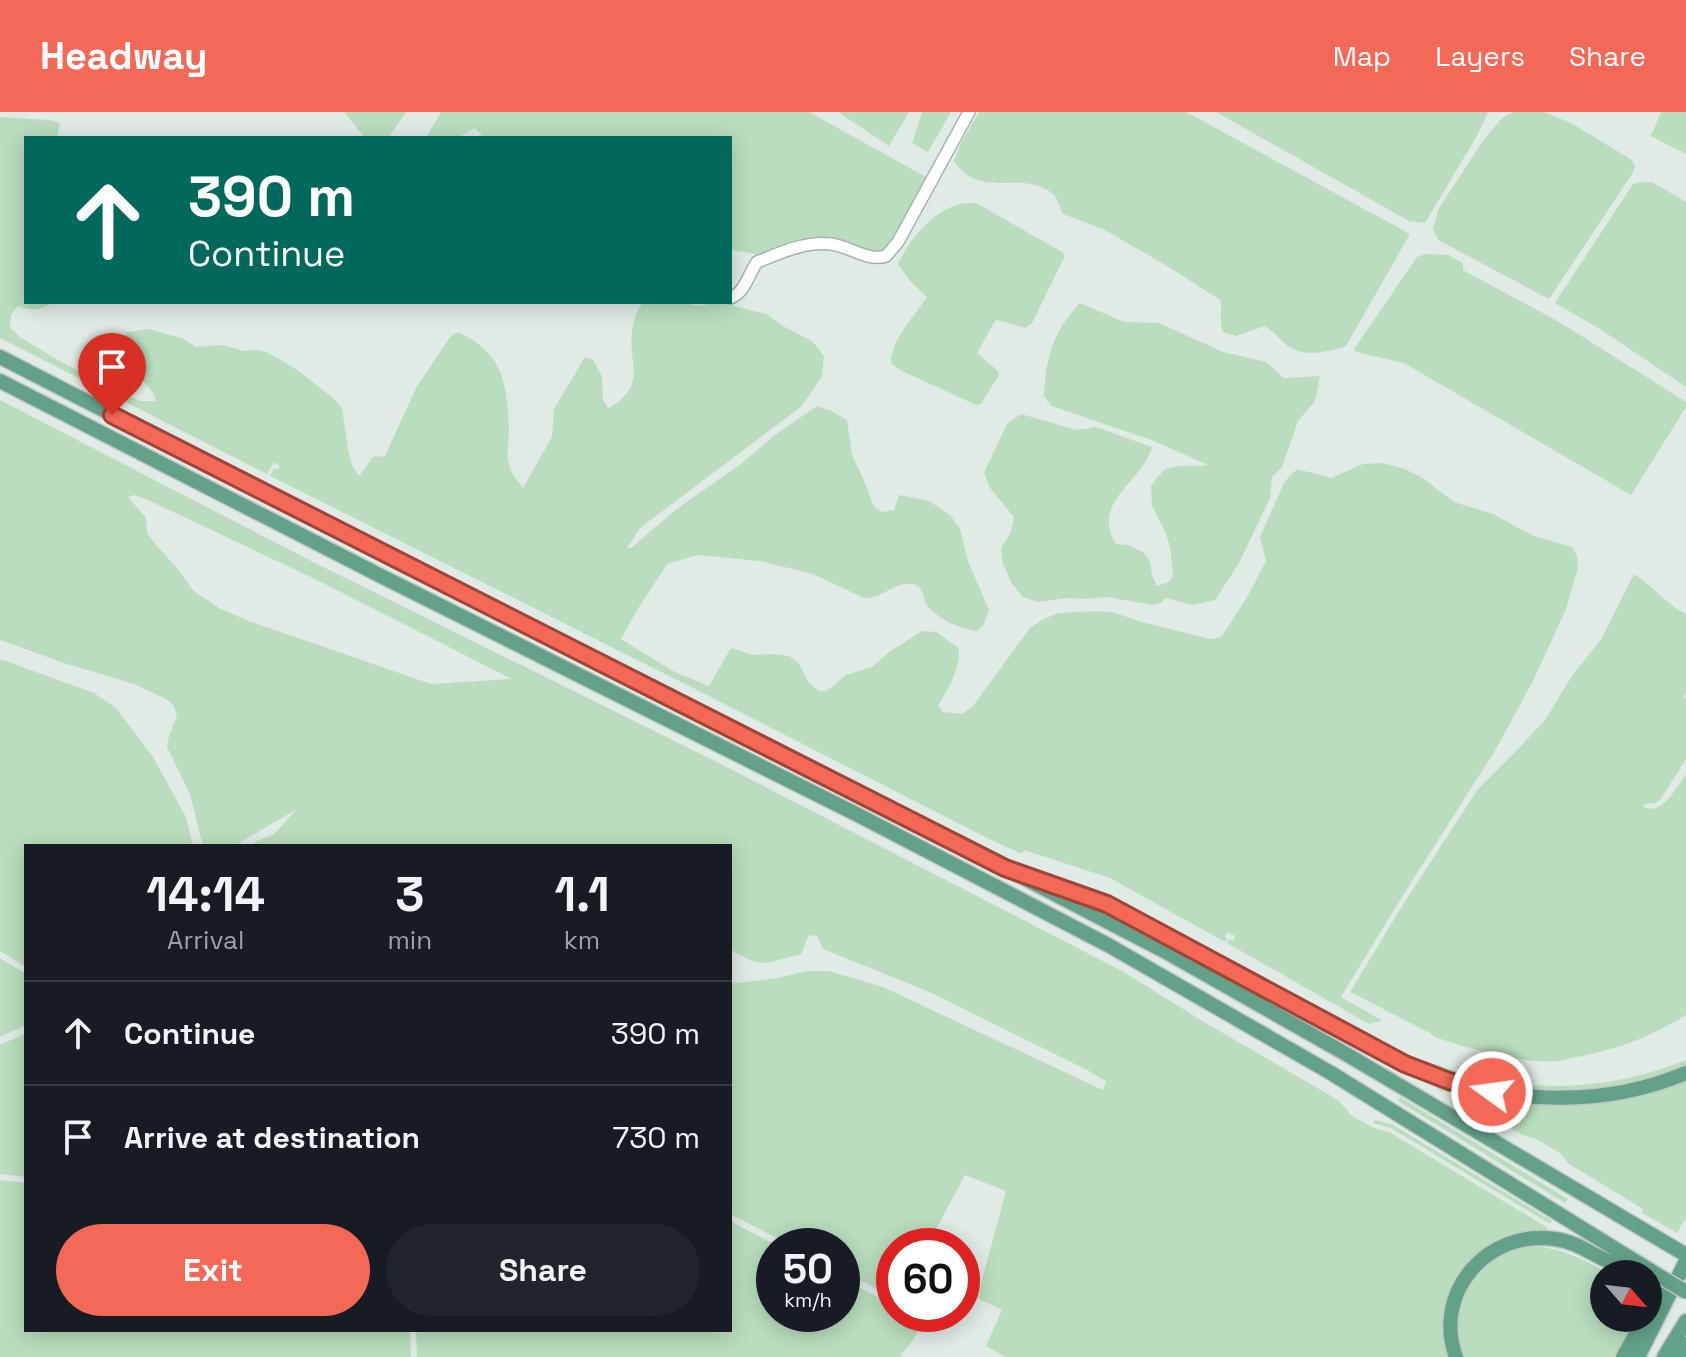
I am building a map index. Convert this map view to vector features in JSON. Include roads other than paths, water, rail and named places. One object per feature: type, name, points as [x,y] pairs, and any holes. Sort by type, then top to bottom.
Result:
[{"type":"main road","points":[[0,357],[1168,953],[1668,1244],[1686,1259]]},
{"type":"main road","points":[[0,381],[1108,945],[1331,1073],[1633,1260]]},
{"type":"main road","points":[[1005,868],[1107,904],[1405,1064],[1449,1081],[1514,1095],[1568,1098],[1628,1089],[1686,1073]]},
{"type":"main road","points":[[1456,1357],[1451,1331],[1458,1291],[1475,1265],[1489,1253],[1507,1244],[1533,1238],[1558,1239],[1607,1260]]},
{"type":"main road","points":[[1662,1294],[1686,1259]]},
{"type":"main road","points":[[1638,1357],[1686,1259]]},
{"type":"main road","points":[[1662,1278],[1686,1292]]},
{"type":"main road","points":[[1664,1357],[1686,1321]]},
{"type":"main road","points":[[1623,1357],[1638,1332]]},
{"type":"main road","points":[[1679,1357],[1686,1344]]},
{"type":"street","points":[[732,297],[742,290],[757,262],[811,243],[828,243],[876,258],[886,256],[898,242],[969,112]]}]
